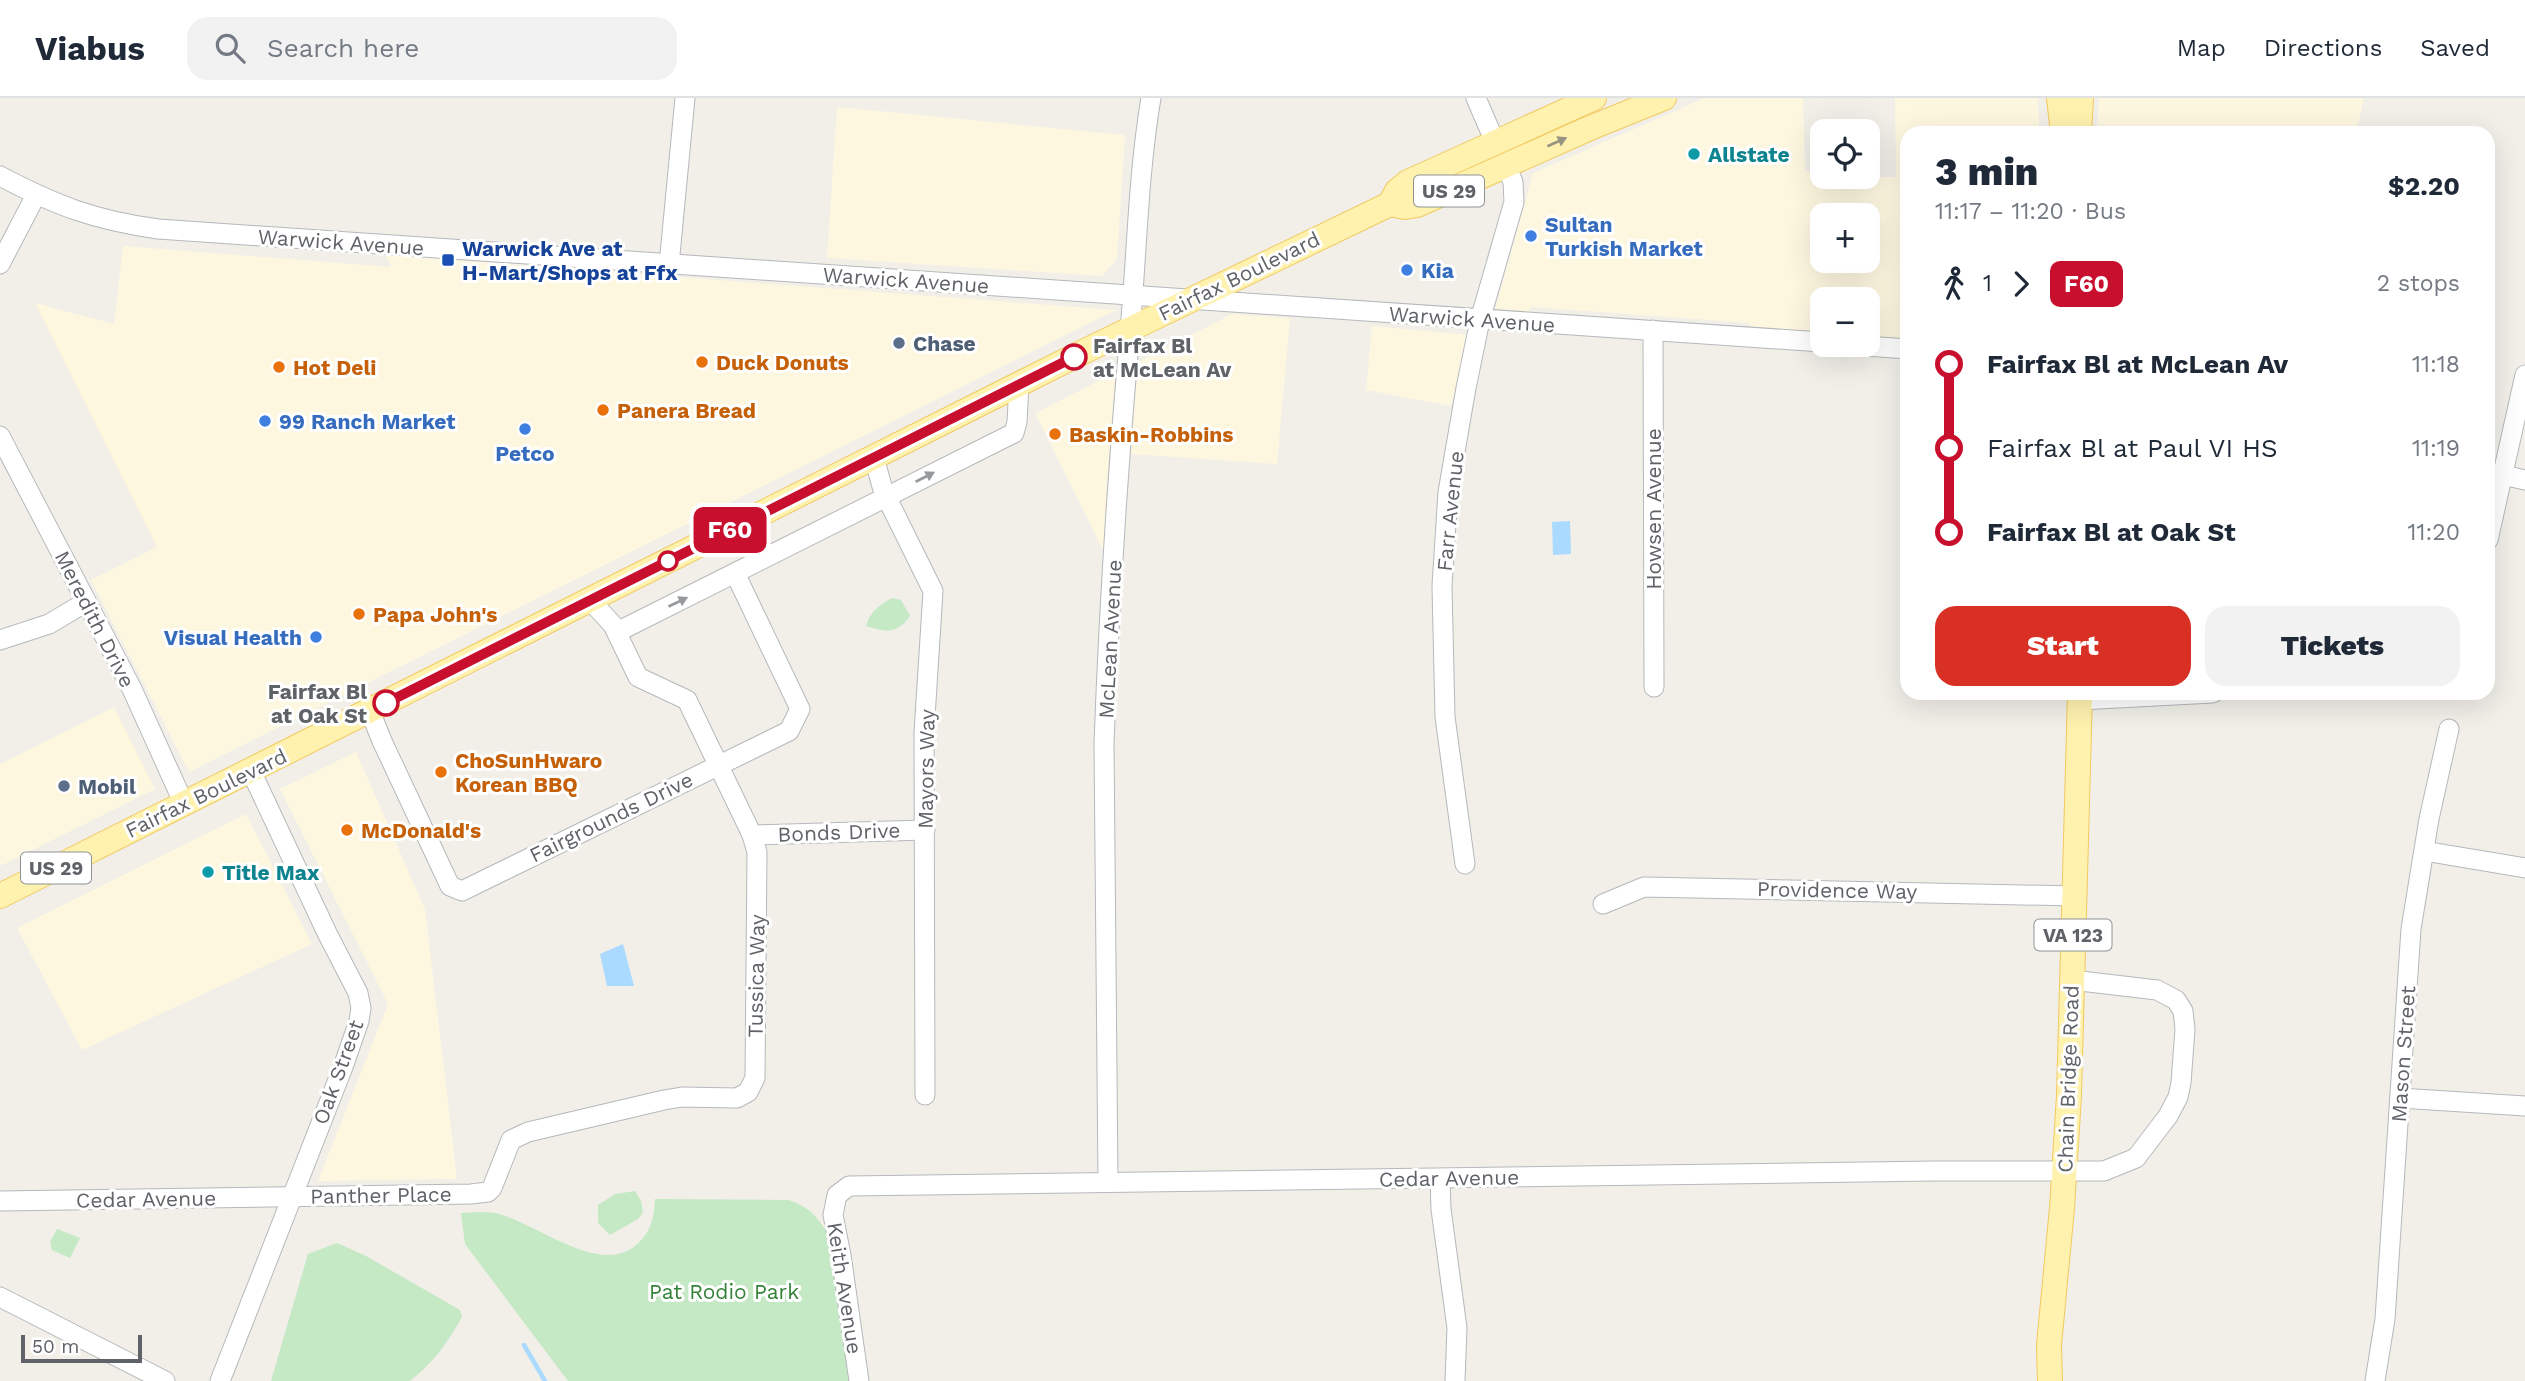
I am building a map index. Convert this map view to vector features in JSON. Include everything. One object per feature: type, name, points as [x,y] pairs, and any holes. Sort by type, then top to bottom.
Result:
[{"type":"main road","name":"Fairfax Boulevard","points":[[1390,204],[1397,191],[1408,182],[1594,98]]},
{"type":"main road","name":"Fairfax Boulevard","points":[[0,896],[1188,300],[1390,204],[1411,207],[1664,98]]},
{"type":"main road","points":[[2059,98],[2062,126]]},
{"type":"main road","points":[[2079,126],[2081,98]]},
{"type":"main road","name":"Chain Bridge Road","points":[[2050,1381],[2049,1345],[2069,1096],[2080,700]]},
{"type":"street","points":[[668,265],[685,98]]},
{"type":"street","name":"McLean Avenue","points":[[1108,1182],[1104,743],[1132,295],[1150,98]]},
{"type":"street","points":[[1476,98],[1495,142]]},
{"type":"street","name":"Farr Avenue","points":[[1465,864],[1445,717],[1442,586],[1448,492],[1480,320],[1514,202],[1513,182],[1506,166]]},
{"type":"street","name":"Warwick Avenue","points":[[0,176],[90,216],[158,229],[1810,341]]},
{"type":"street","points":[[0,264],[36,194]]},
{"type":"street","name":"Howsen Avenue","points":[[1653,330],[1654,687]]},
{"type":"street","points":[[1880,347],[1900,348]]},
{"type":"street","points":[[2495,510],[2525,375]]},
{"type":"street","points":[[617,632],[1014,433],[1019,384]]},
{"type":"street","name":"Meredith Drive","points":[[0,436],[132,690],[184,804]]},
{"type":"street","name":"Mayors Way","points":[[874,457],[886,497],[933,591],[924,733],[925,1095]]},
{"type":"street","points":[[2503,475],[2525,480]]},
{"type":"street","name":"Fairgrounds Drive","points":[[370,711],[450,886],[462,891],[789,731],[800,709],[735,573]]},
{"type":"street","name":"Tussica Way","points":[[471,1194],[488,1192],[492,1188],[511,1140],[528,1132],[682,1097],[737,1098],[748,1091],[755,1079],[757,852],[752,835],[687,700],[638,677],[617,632],[590,600]]},
{"type":"street","points":[[0,640],[49,624],[86,602]]},
{"type":"street","name":"Mason Street","points":[[2375,1381],[2385,1319],[2411,929],[2449,729]]},
{"type":"street","name":"Oak Street","points":[[220,1381],[356,1031],[360,1004],[358,993],[251,771]]},
{"type":"street","name":"Bonds Drive","points":[[752,835],[925,830]]},
{"type":"street","points":[[2424,851],[2525,868]]},
{"type":"street","name":"Providence Way","points":[[1603,904],[1644,887],[2074,896]]},
{"type":"street","name":"Cedar Avenue","points":[[837,1195],[854,1185],[2104,1171],[2136,1157],[2168,1116],[2178,1097],[2185,1029],[2183,1011],[2176,1000],[2157,990],[2072,980]]},
{"type":"street","points":[[2400,1098],[2525,1106]]},
{"type":"street","points":[[1440,1179],[1441,1209],[1457,1328],[1455,1381]]},
{"type":"street","name":"Panther Place","points":[[292,1197],[471,1194]]},
{"type":"street","name":"Keith Avenue","points":[[837,1195],[833,1215],[859,1381]]},
{"type":"street","name":"Cedar Avenue","points":[[0,1201],[292,1197]]},
{"type":"street","points":[[0,1297],[165,1381]]},
{"type":"shaded area","points":[[1705,98],[1803,98],[1805,171],[1810,171],[1810,189],[1880,189],[1880,177],[1896,177],[1895,98],[2038,98],[2039,126],[1900,126],[1900,340],[1880,339],[1880,287],[1810,287],[1810,335],[1750,331],[1750,323],[1531,307],[1528,315],[1494,313],[1533,173]]},
{"type":"shaded area","points":[[2099,98],[2364,98],[2358,126],[2097,126]]},
{"type":"shaded area","points":[[837,107],[1125,135],[1117,259],[1102,276],[827,258]]},
{"type":"shaded area","points":[[123,246],[391,267],[386,255],[1116,310],[189,772],[91,580],[157,547],[35,303],[114,324]]},
{"type":"shaded area","points":[[1232,314],[1290,318],[1277,464],[1131,454],[1138,362]]},
{"type":"shaded area","points":[[1372,326],[1470,335],[1451,406],[1366,390]]},
{"type":"shaded area","points":[[1116,372],[1103,550],[1035,413]]},
{"type":"shaded area","points":[[114,707],[155,789],[0,866],[0,764]]},
{"type":"shaded area","points":[[356,752],[425,909],[457,1179],[318,1181],[388,1004],[280,789]]},
{"type":"shaded area","points":[[246,814],[312,944],[82,1050],[17,928]]},
{"type":"green space","points":[[892,598],[901,600],[910,616],[905,622],[890,630],[866,626],[876,609]]},
{"type":"green space","points":[[635,1191],[643,1212],[638,1219],[610,1235],[598,1223],[598,1205],[615,1194]]},
{"type":"green space","name":"Pat Rodio Park","points":[[655,1199],[788,1200],[814,1215],[831,1239],[851,1381],[568,1381],[465,1244],[461,1213],[490,1213],[515,1220],[587,1252],[604,1255],[620,1253],[635,1246],[645,1236],[652,1219]]},
{"type":"green space","points":[[57,1229],[80,1238],[70,1258],[52,1250],[50,1242]]},
{"type":"green space","points":[[337,1243],[366,1256],[460,1310],[462,1317],[445,1343],[426,1367],[410,1381],[271,1381],[308,1254]]},
{"type":"water","points":[[1570,521],[1571,554],[1553,555],[1552,522]]},
{"type":"water","points":[[623,944],[634,986],[607,986],[600,954]]},
{"type":"waterway","points":[[524,1345],[545,1381]]},
{"type":"bus line","name":"F60","points":[[386,703],[1074,357]]},
{"type":"place","name":"Allstate","points":[[1694,154]]},
{"type":"place","name":"Sultan Turkish Market","points":[[1531,236]]},
{"type":"place","name":"Warwick Ave at H-Mart/Shops at Ffx","points":[[448,260]]},
{"type":"place","name":"Kia","points":[[1407,270]]},
{"type":"place","name":"Chase","points":[[899,343]]},
{"type":"place","name":"Fairfax Bl at McLean Av","points":[[1074,357]]},
{"type":"place","name":"Duck Donuts","points":[[702,362]]},
{"type":"place","name":"Hot Deli","points":[[279,367]]},
{"type":"place","name":"Panera Bread","points":[[603,410]]},
{"type":"place","name":"99 Ranch Market","points":[[265,421]]},
{"type":"place","name":"Petco","points":[[525,429]]},
{"type":"place","name":"Baskin-Robbins","points":[[1055,434]]},
{"type":"place","name":"Papa John's","points":[[359,614]]},
{"type":"place","name":"Visual Health","points":[[316,637]]},
{"type":"place","name":"Fairfax Bl at Oak St","points":[[386,703]]},
{"type":"place","name":"ChoSunHwaro Korean BBQ","points":[[441,772]]},
{"type":"place","name":"Mobil","points":[[64,786]]},
{"type":"place","name":"McDonald's","points":[[347,830]]},
{"type":"place","name":"Title Max","points":[[208,872]]}]
